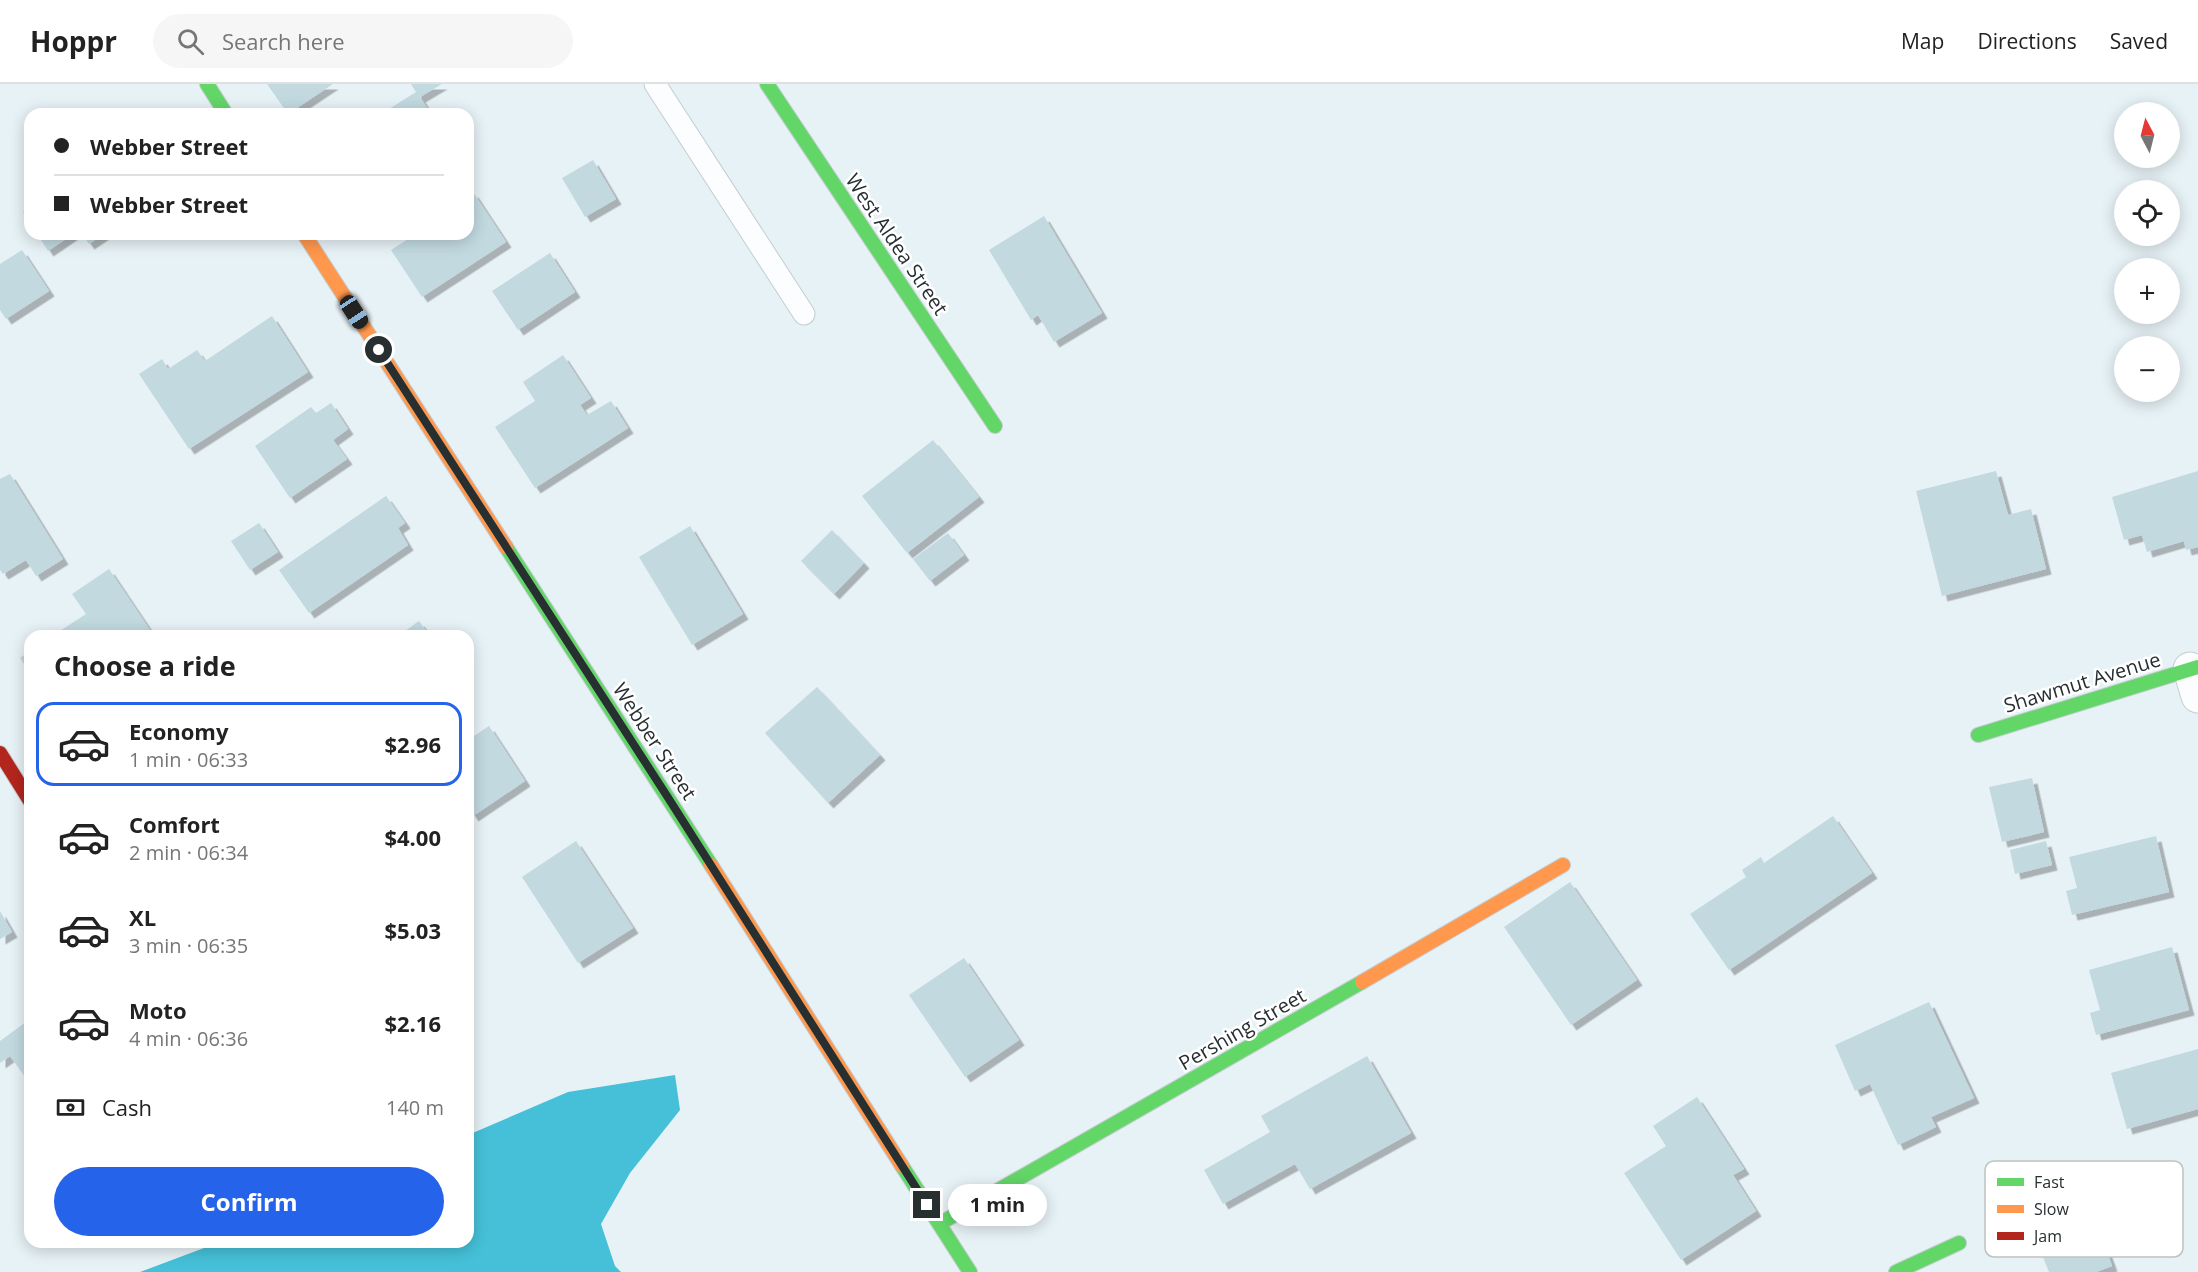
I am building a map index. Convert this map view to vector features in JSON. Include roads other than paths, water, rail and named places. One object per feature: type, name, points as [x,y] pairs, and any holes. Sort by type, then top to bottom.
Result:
[{"type":"street","points":[[207,84],[222,108]]},
{"type":"street","name":"West Aldea Street","points":[[767,84],[995,426]]},
{"type":"street","name":"Webber Street","points":[[308,240],[667,796],[970,1272]]},
{"type":"street","name":"Shawmut Avenue","points":[[1978,735],[2195,677]]},
{"type":"street","points":[[0,753],[24,791]]},
{"type":"street","name":"Pershing Street","points":[[939,1224],[1563,865]]},
{"type":"street","points":[[1896,1272],[1959,1243]]},
{"type":"lane","points":[[655,84],[804,314]]},
{"type":"water","points":[[675,1075],[680,1110],[630,1173],[601,1224],[615,1266],[621,1272],[140,1272],[204,1248],[474,1248],[474,1132],[568,1092]]}]
